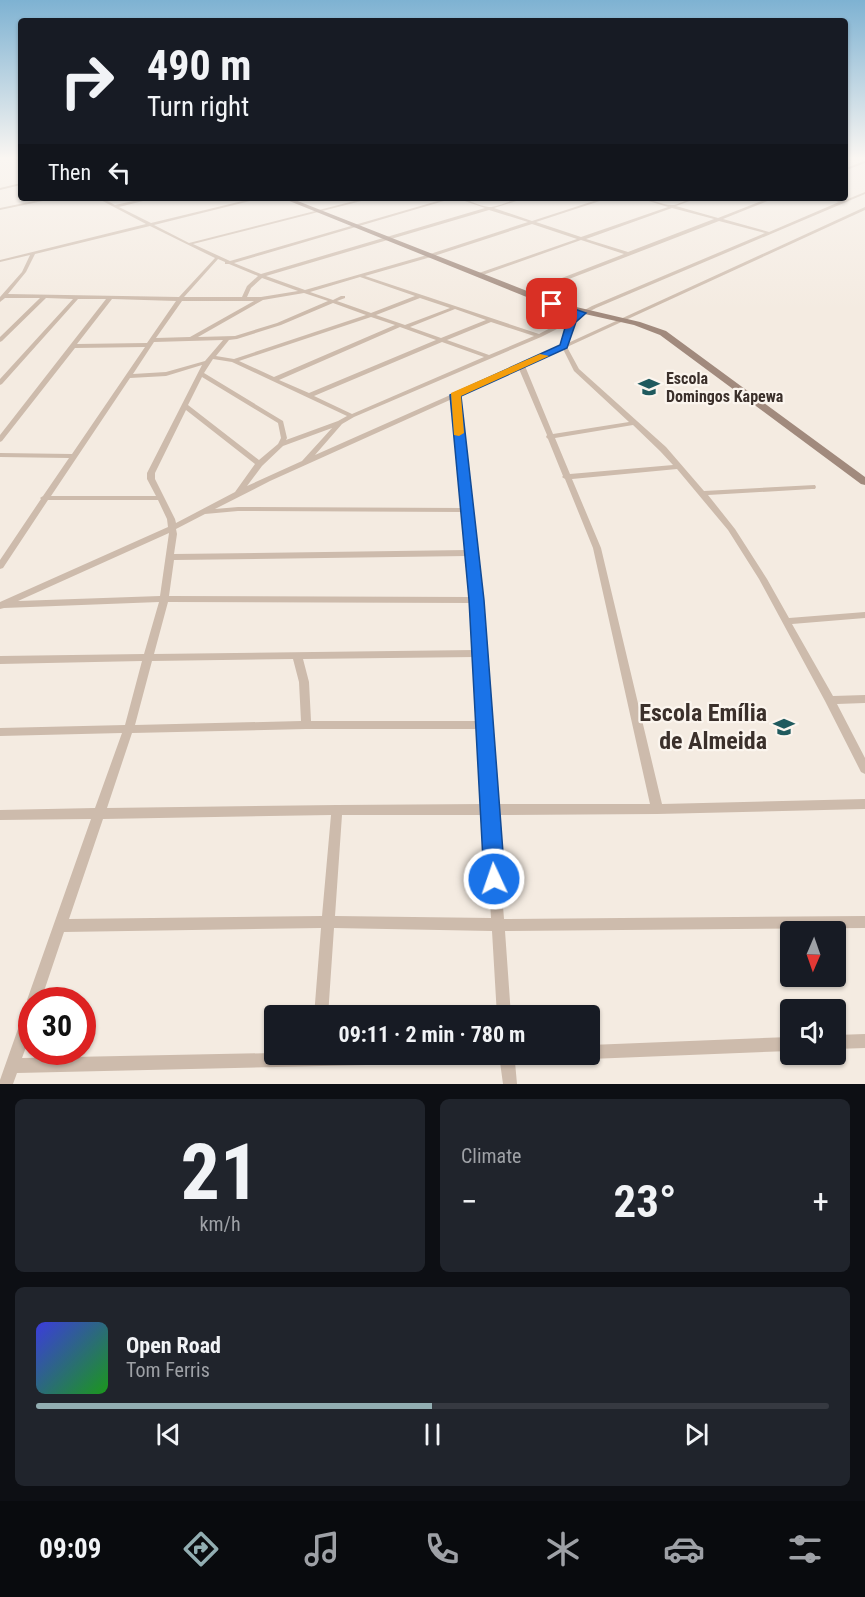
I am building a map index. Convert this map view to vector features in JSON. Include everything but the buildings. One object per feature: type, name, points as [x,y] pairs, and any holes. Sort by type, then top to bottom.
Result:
[{"type":"main road","points":[[311,209],[525,294],[582,313],[645,324],[663,333],[865,482]]},
{"type":"street","points":[[121,209],[227,263],[489,357]]},
{"type":"street","points":[[0,261],[216,209]]},
{"type":"street","points":[[189,244],[332,209]]},
{"type":"street","points":[[227,263],[415,209]]},
{"type":"street","points":[[241,299],[249,287],[261,276],[487,209]]},
{"type":"street","points":[[491,209],[628,254]]},
{"type":"street","points":[[2,298],[261,299],[306,291],[361,276],[575,209]]},
{"type":"street","points":[[478,275],[667,209]]},
{"type":"street","points":[[677,209],[769,233]]},
{"type":"street","points":[[525,294],[745,209]]},
{"type":"street","points":[[239,493],[259,464],[281,445],[340,423],[572,321],[582,313],[827,209]]},
{"type":"street","points":[[0,606],[172,528],[239,493],[864,209]]},
{"type":"street","points":[[2,298],[24,272],[33,253]]},
{"type":"street","points":[[0,566],[180,298],[218,258]]},
{"type":"street","points":[[361,276],[539,336]]},
{"type":"street","points":[[234,361],[420,296]]},
{"type":"street","points":[[0,340],[44,297]]},
{"type":"street","points":[[0,382],[77,297]]},
{"type":"street","points":[[74,346],[226,340],[279,324],[344,297]]},
{"type":"street","points":[[0,440],[110,298]]},
{"type":"street","points":[[241,299],[249,307]]},
{"type":"street","points":[[188,340],[261,299]]},
{"type":"street","points":[[275,379],[402,326],[453,308]]},
{"type":"street","points":[[310,395],[490,320]]},
{"type":"street","points":[[572,321],[564,346],[576,370],[679,467],[731,529],[786,621],[865,769]]},
{"type":"street","points":[[39,987],[129,728],[164,599],[172,557],[172,528],[151,479],[151,473],[210,359],[226,340]]},
{"type":"street","points":[[128,376],[166,374],[210,359],[234,361],[352,416]]},
{"type":"street","points":[[520,366],[537,401],[549,436],[597,548],[657,809]]},
{"type":"street","points":[[201,375],[281,422],[284,438],[281,445]]},
{"type":"street","points":[[455,395],[476,600],[503,1005]]},
{"type":"street","points":[[185,406],[259,464]]},
{"type":"street","points":[[303,464],[340,423]]},
{"type":"street","points":[[549,436],[633,423]]},
{"type":"street","points":[[0,455],[73,456]]},
{"type":"street","points":[[566,477],[679,467]]},
{"type":"street","points":[[702,493],[812,487]]},
{"type":"street","points":[[44,498],[161,498]]},
{"type":"street","points":[[204,512],[237,509],[466,510]]},
{"type":"street","points":[[172,557],[472,553]]},
{"type":"street","points":[[0,606],[164,599],[476,600]]},
{"type":"street","points":[[786,621],[865,615]]},
{"type":"street","points":[[0,660],[479,653]]},
{"type":"street","points":[[297,655],[304,682],[306,725]]},
{"type":"street","points":[[830,700],[865,699]]},
{"type":"street","points":[[0,732],[306,725],[483,725]]},
{"type":"street","points":[[0,815],[337,810],[657,809],[865,804]]},
{"type":"street","points":[[322,1005],[337,810]]},
{"type":"street","points":[[60,926],[329,922],[497,925],[865,922]]},
{"type":"street","points":[[846,1042],[865,1041]]},
{"type":"street","points":[[600,1052],[780,1044]]},
{"type":"street","points":[[6,1084],[18,1049]]},
{"type":"street","points":[[12,1066],[264,1059]]},
{"type":"street","points":[[508,1065],[510,1084]]},
{"type":"slow traffic","points":[[459,433],[455,395],[544,356]]},
{"type":"place","name":"Escola Domingos Kapewa","points":[[649,387]]},
{"type":"place","name":"Escola Emília de Almeida","points":[[784,727]]},
{"type":"route","points":[[494,879],[476,600],[455,395],[564,346],[572,321],[582,313],[552,304]]}]
